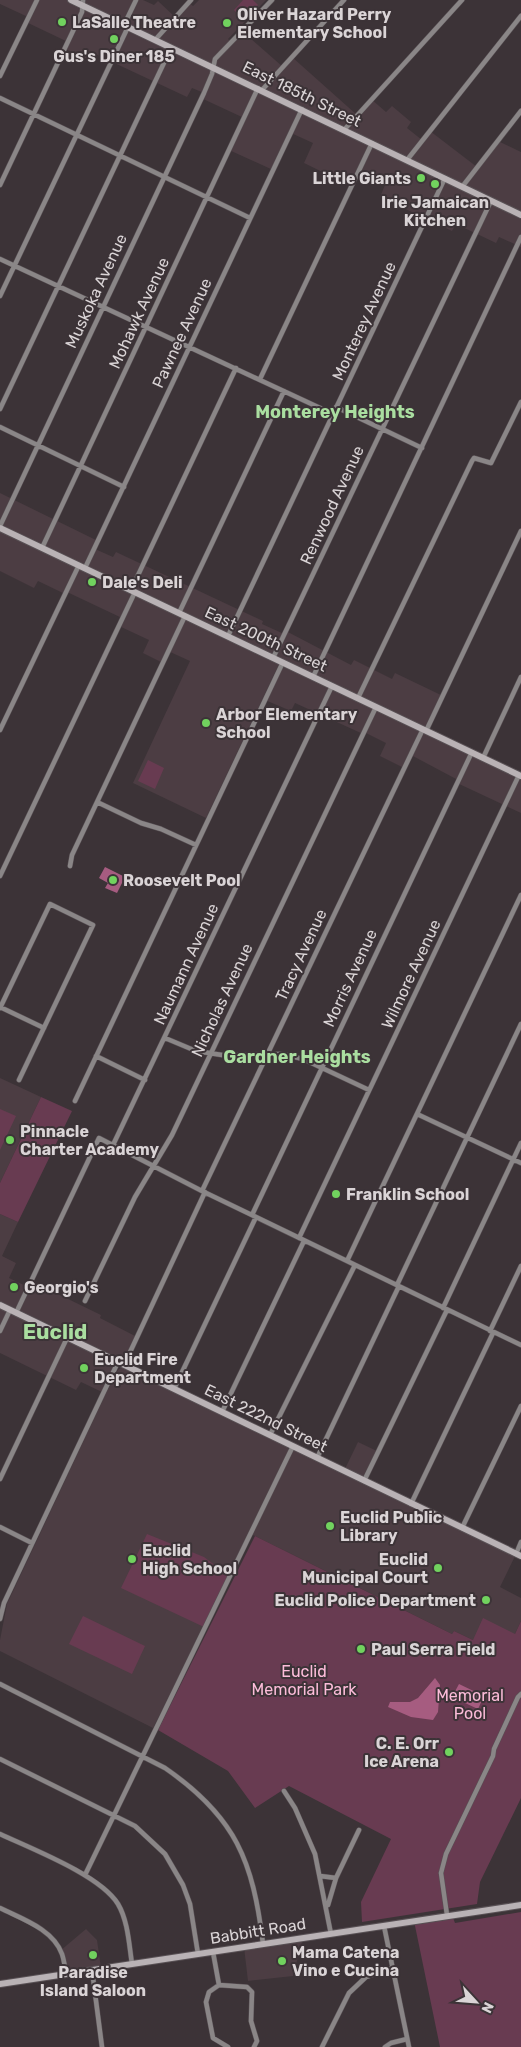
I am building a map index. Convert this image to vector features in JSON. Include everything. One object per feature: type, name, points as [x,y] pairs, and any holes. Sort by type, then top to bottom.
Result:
[{"type":"street","points":[[0,76],[37,0]]},
{"type":"street","name":"East 185th Street","points":[[71,0],[83,3],[171,48],[491,201],[520,212]]},
{"type":"street","points":[[0,296],[76,135],[136,0]]},
{"type":"street","points":[[155,40],[191,0]]},
{"type":"street","name":"Muskoka Avenue","points":[[0,527],[204,93],[214,67],[215,59],[272,0]]},
{"type":"street","name":"Mohawk Avenue","points":[[42,548],[207,197],[260,89],[344,0]]},
{"type":"street","points":[[344,130],[462,0]]},
{"type":"street","points":[[0,185],[82,12],[83,3]]},
{"type":"street","points":[[407,160],[521,16]]},
{"type":"street","points":[[0,409],[171,48]]},
{"type":"street","points":[[0,98],[250,218]]},
{"type":"street","name":"Pawnee Avenue","points":[[86,568],[302,110]]},
{"type":"street","points":[[462,187],[521,111]]},
{"type":"street","points":[[260,379],[372,143]]},
{"type":"street","name":"Monterey Avenue","points":[[228,636],[445,178]]},
{"type":"street","name":"Renwood Avenue","points":[[273,658],[491,201]]},
{"type":"street","points":[[313,677],[521,237]]},
{"type":"street","points":[[0,259],[333,414]]},
{"type":"street","points":[[0,876],[236,368]]},
{"type":"street","points":[[70,866],[72,855],[284,391]]},
{"type":"street","points":[[358,698],[472,461],[474,458],[489,464],[491,463],[521,402]]},
{"type":"street","points":[[336,407],[422,448]]},
{"type":"street","points":[[0,427],[124,487]]},
{"type":"street","name":"East 200th Street","points":[[0,527],[520,775]]},
{"type":"street","name":"Tracy Avenue","points":[[0,1619],[4,1603],[32,1543],[204,1192],[268,1054],[521,532]]},
{"type":"street","points":[[0,730],[79,565]]},
{"type":"street","points":[[75,1101],[283,662]]},
{"type":"street","points":[[483,758],[521,677]]},
{"type":"street","name":"Naumann Avenue","points":[[113,1145],[332,686]]},
{"type":"street","name":"Nicholas Avenue","points":[[85,1301],[135,1197],[172,1135],[376,707]]},
{"type":"street","name":"Morris Avenue","points":[[174,1389],[322,1067],[472,752]]},
{"type":"street","name":"Wilmore Avenue","points":[[299,1238],[520,775]]},
{"type":"street","points":[[97,802],[141,823],[162,829],[196,845]]},
{"type":"street","points":[[347,1261],[521,895]]},
{"type":"street","points":[[19,1080],[44,1028],[92,925],[50,904],[0,1007],[44,1028]]},
{"type":"street","points":[[317,1458],[521,1024]]},
{"type":"street","points":[[165,1038],[196,1051],[222,1055],[268,1054],[297,1057],[369,1090]]},
{"type":"street","points":[[96,1056],[145,1080]]},
{"type":"street","points":[[417,1114],[521,1163]]},
{"type":"street","points":[[0,1331],[13,1311],[99,1138],[204,1192],[521,1345]]},
{"type":"street","points":[[364,1481],[521,1143]]},
{"type":"street","points":[[222,1412],[304,1241]]},
{"type":"street","points":[[270,1435],[354,1265]]},
{"type":"street","points":[[411,1504],[521,1266]]},
{"type":"street","name":"East 222nd Street","points":[[0,1305],[518,1555]]},
{"type":"street","points":[[0,1479],[67,1338]]},
{"type":"street","points":[[462,1528],[521,1406]]},
{"type":"street","points":[[84,1875],[293,1446]]},
{"type":"street","points":[[0,1527],[32,1543]]},
{"type":"street","points":[[518,1555],[521,1542]]},
{"type":"street","points":[[0,1684],[143,1755],[189,1784],[225,1822],[243,1854],[254,1884],[263,1944]]},
{"type":"street","points":[[447,1915],[441,1873],[446,1861],[446,1854],[521,1694]]},
{"type":"street","points":[[0,1759],[135,1826],[165,1854],[174,1868],[190,1904],[198,1954]]},
{"type":"street","points":[[284,1791],[308,1835],[318,1861],[331,1934]]},
{"type":"street","points":[[327,1907],[336,1878],[359,1830]]},
{"type":"street","points":[[0,1834],[84,1875],[108,1890],[119,1905],[126,1924],[132,1964]]},
{"type":"street","points":[[320,1876],[336,1878]]},
{"type":"street","name":"Babbitt Road","points":[[0,1984],[521,1905]]},
{"type":"street","points":[[0,1908],[36,1926],[54,1941],[62,1953],[66,1973]]},
{"type":"street","points":[[384,1926],[409,2047]]},
{"type":"street","points":[[214,1952],[219,1985]]},
{"type":"street","points":[[322,2047],[349,1993],[366,1977],[392,1968]]},
{"type":"street","points":[[92,1970],[102,2047]]},
{"type":"street","points":[[228,2047],[213,2038],[206,2002],[209,1992],[219,1985],[247,1987],[252,1992],[250,2021],[257,2041],[254,2047]]},
{"type":"street","points":[[385,2047],[391,2043],[408,2039]]},
{"type":"shaded area","points":[[0,0],[143,0],[154,5],[158,1],[175,17],[189,3],[193,6],[199,0],[266,0],[228,39],[231,42],[242,31],[283,67],[292,57],[357,115],[371,99],[386,112],[392,106],[411,122],[407,128],[422,140],[430,131],[477,167],[498,141],[521,152],[521,247],[499,237],[496,243],[456,224],[452,231],[380,197],[385,185],[358,173],[351,186],[304,163],[313,143],[291,133],[273,170],[229,150],[244,118],[201,98],[204,93],[192,88],[187,97],[93,53],[89,60],[65,49],[68,42],[26,22],[28,17],[0,4]]},
{"type":"shaded area","points":[[0,493],[98,541],[95,549],[113,557],[116,552],[263,621],[262,624],[284,634],[286,631],[351,665],[354,660],[392,679],[395,673],[443,696],[427,731],[521,776],[521,813],[457,783],[458,780],[411,755],[404,768],[380,756],[386,743],[364,732],[363,734],[295,703],[291,711],[265,700],[283,662],[206,629],[279,664],[206,818],[133,783],[190,661],[168,651],[163,663],[143,653],[149,640],[119,626],[122,618],[67,592],[65,594],[38,581],[34,588],[0,571]]},
{"type":"shaded area","name":"Roosevelt Pool","points":[[105,867],[125,877],[117,893],[105,888],[108,883],[99,878]]},
{"type":"shaded area","name":"Pinnacle Charter Academy","points":[[0,1078],[41,1097],[0,1183]]},
{"type":"shaded area","points":[[0,1214],[18,1222],[2,1256],[16,1263],[9,1278],[28,1287],[31,1281],[101,1315],[100,1318],[137,1337],[124,1365],[118,1362],[104,1393],[81,1382],[76,1390],[0,1353]]},
{"type":"shaded area","name":"Euclid High School","points":[[122,1367],[288,1447],[288,1453],[224,1587],[153,1728],[0,1651],[0,1640],[7,1604],[109,1387],[118,1370]]},
{"type":"shaded area","points":[[358,1442],[379,1452],[364,1481],[516,1554],[500,1587],[521,1598],[521,1621],[515,1634],[473,1640],[454,1631],[452,1634],[251,1534],[293,1446],[344,1471]]},
{"type":"shaded area","points":[[435,1678],[440,1685],[438,1712],[433,1720],[411,1717],[388,1707],[390,1702],[410,1702],[418,1698]]},
{"type":"shaded area","points":[[459,1684],[484,1696],[478,1709],[452,1697]]},
{"type":"shaded area","points":[[86,1929],[97,1940],[101,1968],[66,1973],[60,1951]]},
{"type":"shaded area","points":[[303,1938],[293,1976],[248,1981],[244,1947]]},
{"type":"green space","points":[[243,0],[253,0],[258,5],[243,20],[234,10]]},
{"type":"green space","points":[[148,760],[164,768],[155,789],[138,781]]},
{"type":"green space","points":[[41,1097],[72,1111],[18,1222],[0,1214],[0,1183]]},
{"type":"green space","points":[[0,1109],[16,1116],[0,1150]]},
{"type":"green space","points":[[147,1534],[204,1557],[229,1576],[204,1627],[121,1588]]},
{"type":"green space","name":"Euclid Memorial Park","points":[[255,1536],[452,1634],[454,1631],[473,1640],[483,1618],[515,1634],[521,1621],[521,1798],[480,1882],[477,1904],[362,1922],[361,1902],[391,1839],[289,1786],[255,1808],[228,1771],[158,1730]]},
{"type":"green space","points":[[83,1616],[145,1646],[132,1674],[69,1644]]},
{"type":"green space","points":[[521,1912],[521,2047],[440,2047],[414,1921],[452,1915],[455,1923]]},
{"type":"place","name":"LaSalle Theatre","points":[[62,22]]},
{"type":"place","name":"Oliver Hazard Perry Elementary School","points":[[227,23]]},
{"type":"place","name":"Gus's Diner 185","points":[[114,39]]},
{"type":"place","name":"Little Giants","points":[[421,178]]},
{"type":"place","name":"Irie Jamaican Kitchen","points":[[435,184]]},
{"type":"place","name":"Dale's Deli","points":[[92,582]]},
{"type":"place","name":"Arbor Elementary School","points":[[206,723]]},
{"type":"place","name":"Roosevelt Pool","points":[[113,880]]},
{"type":"place","name":"Pinnacle Charter Academy","points":[[10,1140]]},
{"type":"place","name":"Franklin School","points":[[336,1194]]},
{"type":"place","name":"Georgio's","points":[[14,1287]]},
{"type":"place","name":"Euclid Fire Department","points":[[84,1368]]},
{"type":"place","name":"Euclid Public Library","points":[[330,1526]]},
{"type":"place","name":"Euclid High School","points":[[132,1559]]},
{"type":"place","name":"Euclid Municipal Court","points":[[438,1568]]},
{"type":"place","name":"Euclid Police Department","points":[[486,1600]]},
{"type":"place","name":"Paul Serra Field","points":[[361,1649]]},
{"type":"place","name":"C. E. Orr Ice Arena","points":[[449,1752]]},
{"type":"place","name":"Paradise Island Saloon","points":[[93,1955]]},
{"type":"place","name":"Mama Catena Vino e Cucina","points":[[282,1961]]},
{"type":"district","name":"Monterey Heights","points":[[335,412]]},
{"type":"district","name":"Gardner Heights","points":[[297,1057]]},
{"type":"district","name":"Euclid","points":[[55,1331]]},
{"type":"park label","name":"Memorial Pool","points":[[470,1704]]}]
